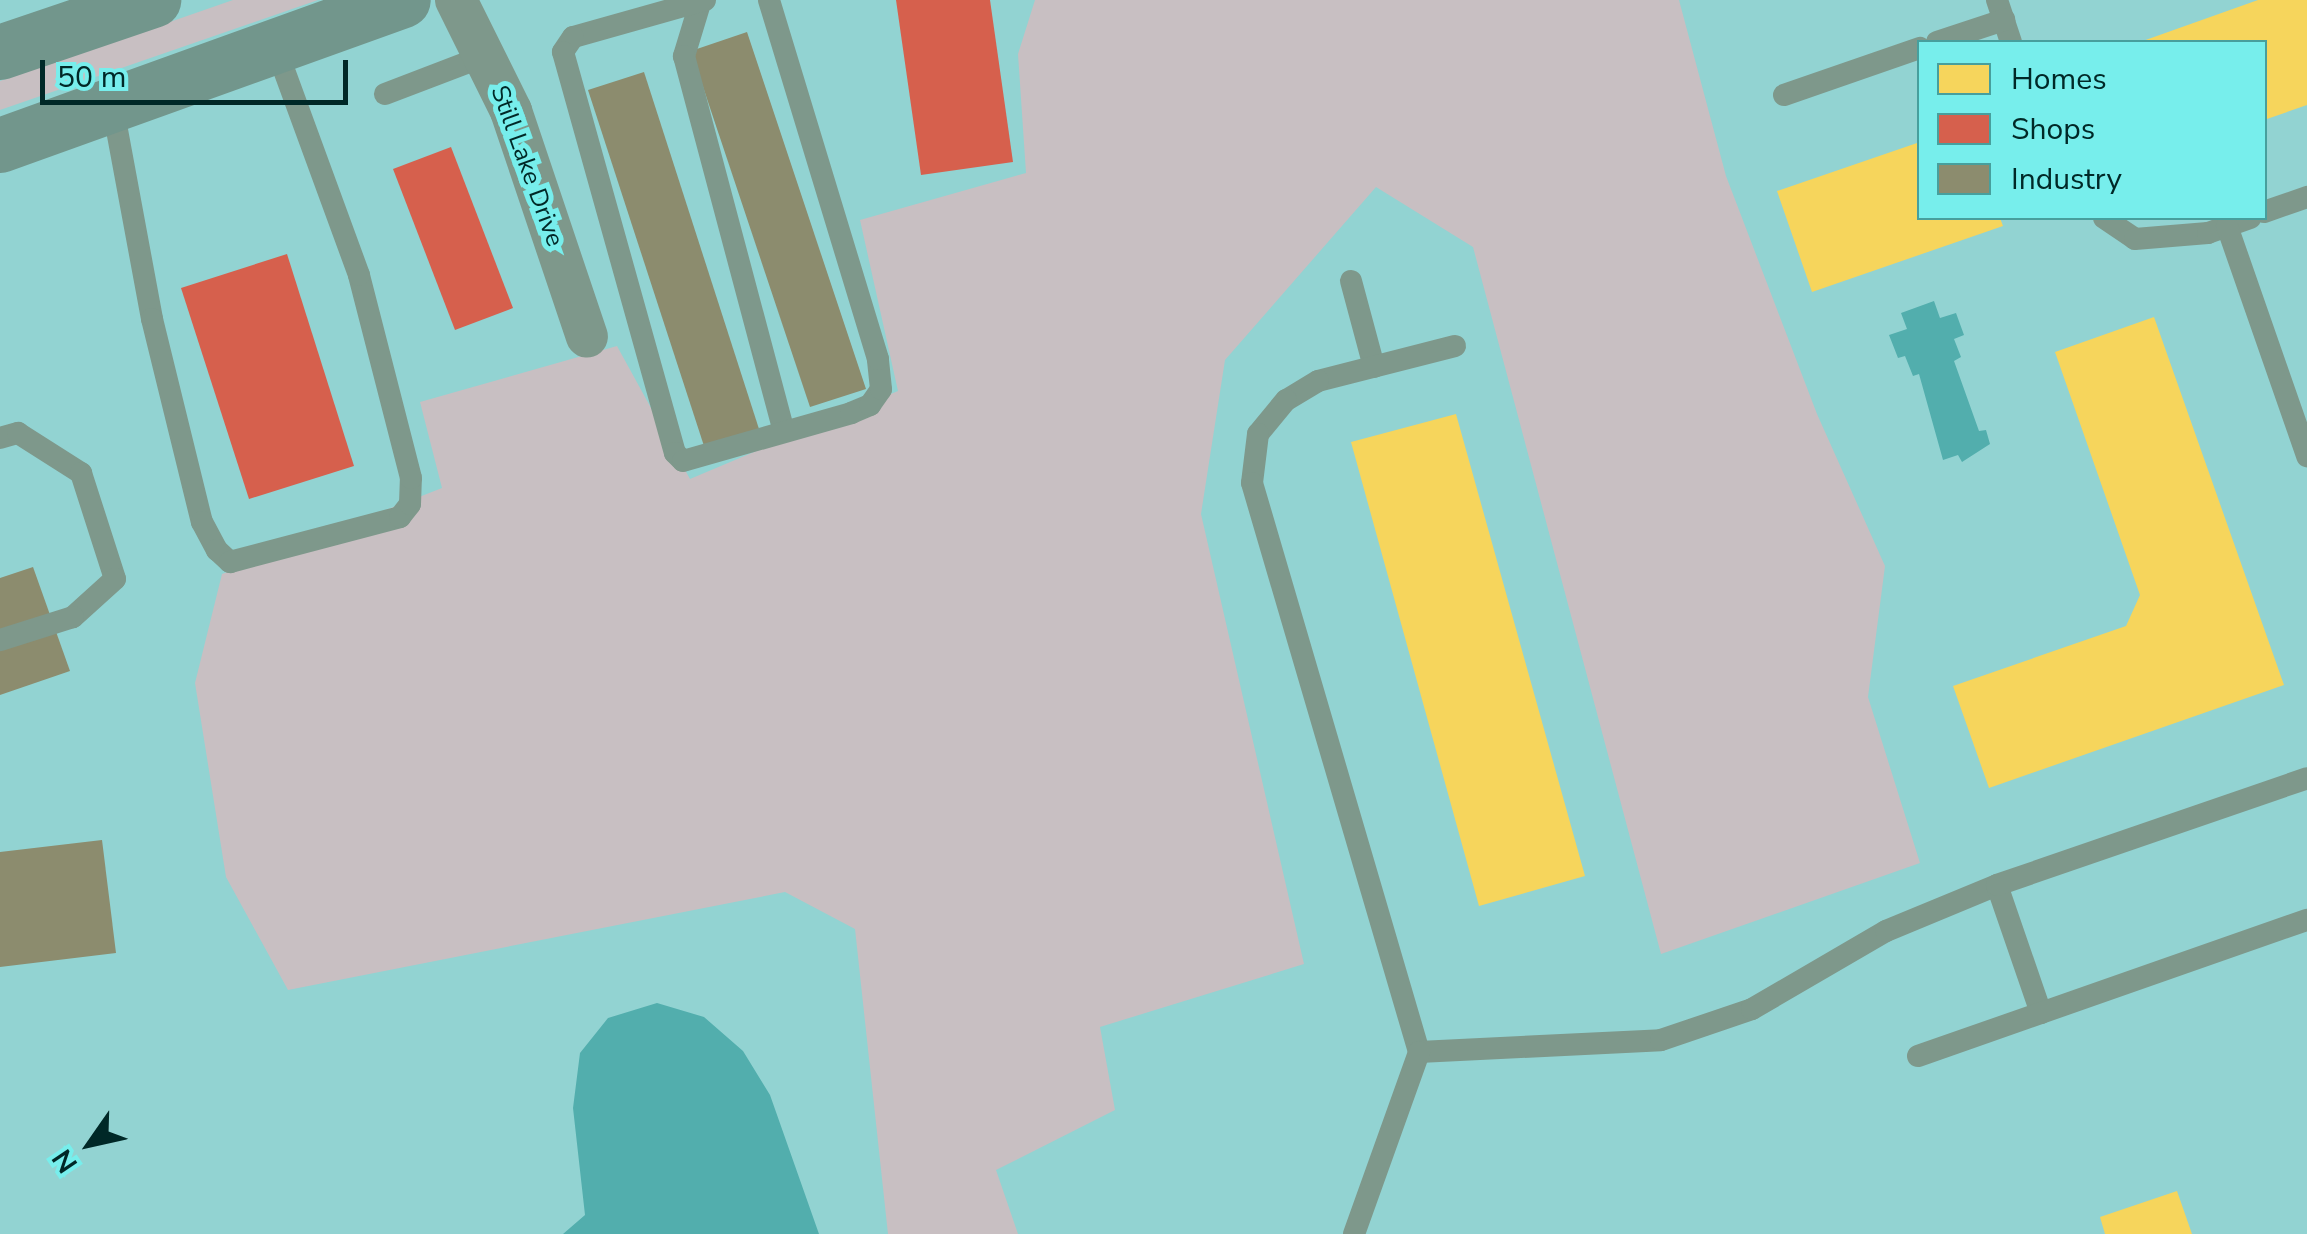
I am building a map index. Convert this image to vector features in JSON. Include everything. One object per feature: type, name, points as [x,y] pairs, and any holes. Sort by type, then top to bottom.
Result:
[{"type":"highway","points":[[0,52],[153,0]]},
{"type":"highway","points":[[0,145],[403,0]]},
{"type":"street","name":"Still Lake Drive","points":[[456,0],[511,111],[588,337]]},
{"type":"lane","points":[[702,0],[684,56],[783,429]]},
{"type":"lane","points":[[702,0],[573,37],[563,52],[676,453],[683,461],[783,429],[852,413],[870,405],[881,389],[878,358],[769,0]]},
{"type":"lane","points":[[1941,40],[2000,10],[2011,40]]},
{"type":"lane","points":[[112,103],[130,178],[152,319],[202,522],[230,562],[400,517],[410,504],[411,478],[360,274],[275,45]]},
{"type":"lane","points":[[1784,95],[1917,49]]},
{"type":"lane","points":[[384,94],[482,57]]},
{"type":"lane","points":[[2267,211],[2307,197]]},
{"type":"lane","points":[[2107,220],[2135,239],[2244,220]]},
{"type":"lane","points":[[2226,226],[2307,456]]},
{"type":"lane","points":[[1351,281],[1374,367]]},
{"type":"lane","points":[[1354,1234],[1419,1052],[1252,484],[1258,434],[1286,400],[1318,382],[1455,346]]},
{"type":"lane","points":[[0,438],[18,433],[81,473],[115,579],[73,617],[0,640]]},
{"type":"lane","points":[[1419,1052],[1662,1040],[1752,1009],[1886,931],[1997,885],[2307,778]]},
{"type":"lane","points":[[1997,885],[2042,1013]]},
{"type":"lane","points":[[1918,1056],[2307,920]]},
{"type":"shaded area","points":[[233,0],[318,0],[0,110],[0,81]]},
{"type":"shaded area","points":[[1035,0],[1679,0],[1726,176],[1817,414],[1885,566],[1868,697],[1920,863],[1661,954],[1473,247],[1376,187],[1225,360],[1201,514],[1304,964],[1100,1027],[1115,1110],[996,1170],[1018,1234],[888,1234],[855,929],[785,892],[288,990],[226,877],[195,683],[222,574],[442,488],[420,402],[617,346],[690,479],[898,391],[860,220],[1026,173],[1018,54]]},
{"type":"water","points":[[1934,301],[1940,318],[1956,313],[1964,335],[1954,339],[1961,357],[1954,361],[1979,431],[1986,430],[1990,444],[1962,462],[1958,455],[1943,460],[1919,374],[1913,376],[1905,356],[1898,358],[1889,335],[1907,329],[1901,313]]},
{"type":"water","points":[[657,1003],[704,1017],[743,1051],[770,1095],[819,1234],[563,1234],[585,1215],[573,1108],[580,1053],[608,1018]]},
{"type":"building: Homes","points":[[2258,0],[2307,0],[2307,105],[2267,119],[2267,40],[2146,40]]},
{"type":"building: Homes","points":[[1917,143],[1917,220],[2001,220],[2003,226],[1812,292],[1777,191]]},
{"type":"building: Homes","points":[[2154,317],[2284,685],[1989,788],[1953,686],[2126,626],[2140,595],[2055,352]]},
{"type":"building: Homes","points":[[1456,414],[1585,876],[1479,906],[1351,442]]},
{"type":"building: Homes","points":[[2177,1191],[2192,1234],[2105,1234],[2100,1217]]},
{"type":"building: Shops","points":[[896,0],[990,0],[1013,162],[921,175]]},
{"type":"building: Shops","points":[[451,147],[513,308],[455,330],[393,169]]},
{"type":"building: Shops","points":[[287,254],[354,466],[249,499],[181,288]]},
{"type":"building: Industry","points":[[747,32],[866,389],[810,407],[691,51]]},
{"type":"building: Industry","points":[[644,72],[759,429],[704,446],[588,90]]},
{"type":"building: Industry","points":[[33,567],[70,671],[0,695],[0,578]]},
{"type":"building: Industry","points":[[102,840],[116,953],[0,967],[0,852]]}]
